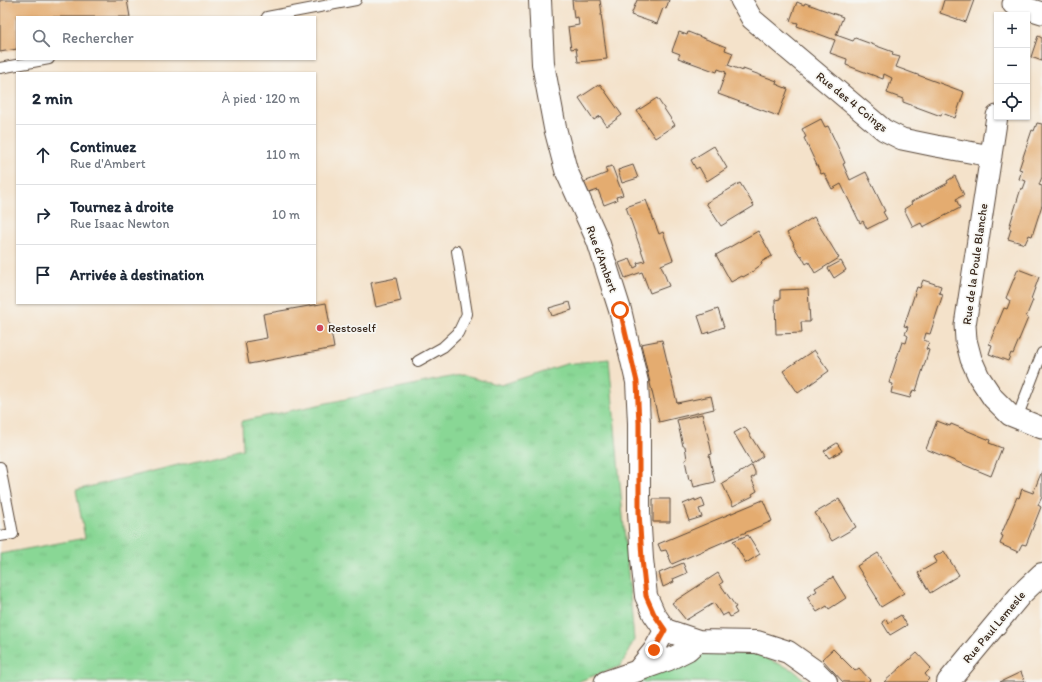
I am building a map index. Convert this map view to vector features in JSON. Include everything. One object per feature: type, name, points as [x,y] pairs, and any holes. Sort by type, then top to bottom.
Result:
[{"type":"street","name":"Rue d'Ambert","points":[[540,0],[543,64],[557,135],[566,170],[598,241],[618,303],[637,382],[639,423],[639,512],[646,596],[654,614],[665,630]]},
{"type":"street","name":"Rue des 4 Coings","points":[[741,0],[752,19],[884,130],[902,139],[991,156]]},
{"type":"street","points":[[1012,6],[1042,13]]},
{"type":"street","name":"Rue de la Poule Blanche","points":[[996,120],[965,325],[966,340],[971,359],[979,377],[993,398],[1010,415],[1042,428]]},
{"type":"street","name":"Rue Paul Lemesle","points":[[948,682],[1021,594],[1042,574]]},
{"type":"street","points":[[636,670],[654,650],[665,630],[698,641],[757,642],[788,652],[815,671],[826,682]]},
{"type":"street","points":[[605,682],[668,660],[688,650],[698,641]]},
{"type":"lane","points":[[272,16],[356,0]]},
{"type":"lane","points":[[0,68],[44,60]]},
{"type":"lane","points":[[418,361],[443,347],[458,333],[467,314],[457,251]]},
{"type":"lane","points":[[1017,418],[1042,353]]},
{"type":"lane","points":[[0,467],[13,534],[0,536]]},
{"type":"green space","points":[[609,359],[634,640],[621,666],[577,682],[0,682],[0,554],[85,538],[76,490],[243,449],[242,421],[459,375],[501,385],[566,364]]},
{"type":"green space","points":[[706,653],[756,654],[793,670],[807,682],[628,682]]},
{"type":"building","points":[[0,0],[127,0],[130,16],[16,16],[16,49],[0,52]]},
{"type":"building","points":[[572,0],[600,0],[607,59],[578,62],[576,48],[571,49],[568,27],[579,25],[578,17],[574,18]]},
{"type":"building","points":[[637,0],[669,0],[666,9],[663,8],[657,24],[631,15]]},
{"type":"building","points":[[944,0],[974,0],[966,22],[940,13]]},
{"type":"building","points":[[797,2],[804,5],[805,3],[843,17],[836,35],[853,41],[855,38],[893,52],[892,55],[900,57],[896,67],[964,92],[955,118],[942,113],[941,116],[903,102],[903,99],[887,93],[892,78],[884,74],[883,79],[846,65],[847,59],[830,53],[835,40],[797,26],[798,23],[790,21]]},
{"type":"building","points":[[679,32],[687,35],[688,32],[726,47],[725,50],[733,53],[728,65],[777,81],[776,84],[788,89],[778,116],[718,94],[726,72],[718,69],[717,72],[678,58],[680,54],[672,51]]},
{"type":"building","points":[[1038,36],[1042,38],[1042,61],[1031,57]]},
{"type":"building","points":[[600,84],[622,115],[607,126],[600,116],[594,120],[579,98]]},
{"type":"building","points":[[657,98],[675,125],[655,138],[637,111]]},
{"type":"building","points":[[821,119],[825,127],[828,126],[845,163],[843,164],[850,180],[866,172],[885,211],[883,212],[887,219],[867,229],[863,221],[860,223],[841,184],[832,189],[824,173],[821,174],[804,138],[806,137],[802,129]]},
{"type":"building","points":[[1037,123],[1042,124],[1042,177],[1039,185],[1042,186],[1042,205],[1032,236],[1029,235],[1025,244],[1008,239],[1011,229],[1009,228],[1021,188],[1023,189],[1026,181],[1019,179],[1022,170],[1019,169],[1032,130],[1034,131]]},
{"type":"building","points":[[714,146],[727,168],[707,181],[699,167],[696,169],[691,160]]},
{"type":"building","points":[[633,165],[638,178],[622,183],[618,170]]},
{"type":"building","points":[[612,166],[623,195],[616,197],[617,200],[604,205],[598,190],[589,193],[584,182],[607,173],[605,168]]},
{"type":"building","points":[[955,176],[964,195],[956,199],[960,208],[923,227],[921,223],[913,227],[904,209],[912,204],[911,202],[948,183],[947,181]]},
{"type":"building","points":[[740,183],[754,206],[721,226],[706,203]]},
{"type":"building","points":[[646,200],[659,234],[663,232],[673,260],[661,265],[669,286],[650,293],[642,272],[625,278],[619,263],[630,259],[634,268],[638,266],[637,263],[645,261],[626,207]]},
{"type":"building","points":[[814,217],[839,258],[815,273],[809,262],[806,264],[801,255],[800,256],[787,233]]},
{"type":"building","points":[[758,231],[772,256],[761,262],[762,264],[754,271],[731,282],[716,255]]},
{"type":"building","points":[[841,261],[846,270],[834,278],[828,268]]},
{"type":"building","points":[[1018,269],[1039,277],[1031,299],[1033,300],[1026,317],[1028,318],[1013,354],[1011,353],[1008,361],[989,354],[992,345],[989,344],[1004,308],[1007,309],[1010,301],[1006,298]]},
{"type":"building","points":[[396,278],[401,301],[376,307],[371,283]]},
{"type":"building","points":[[923,280],[941,286],[939,293],[943,294],[930,334],[926,333],[924,340],[929,342],[926,349],[929,350],[916,391],[913,390],[910,398],[891,393],[893,384],[889,383],[902,342],[906,343],[908,336],[905,334],[908,327],[904,326],[917,287],[920,288]]},
{"type":"building","points":[[808,289],[810,322],[801,322],[802,333],[776,334],[775,300],[780,299],[780,290]]},
{"type":"building","points":[[570,302],[572,310],[552,316],[549,308]]},
{"type":"building","points":[[326,303],[334,348],[249,364],[245,342],[267,338],[263,314]]},
{"type":"building","points":[[718,309],[724,327],[704,334],[698,316]]},
{"type":"building","points":[[662,340],[677,403],[711,396],[714,409],[659,422],[641,344]]},
{"type":"building","points":[[814,350],[829,371],[798,393],[783,371]]},
{"type":"building","points":[[702,414],[712,454],[709,455],[715,482],[694,487],[692,479],[689,480],[685,460],[687,459],[685,446],[683,446],[677,420]]},
{"type":"building","points":[[937,421],[950,426],[951,424],[990,440],[989,443],[1002,448],[991,476],[926,449]]},
{"type":"building","points":[[745,427],[763,456],[752,464],[734,433]]},
{"type":"building","points":[[837,443],[842,451],[829,458],[824,451]]},
{"type":"building","points":[[752,465],[755,476],[751,478],[757,491],[752,494],[753,496],[733,506],[722,483]]},
{"type":"building","points":[[1042,471],[1042,497],[1038,505],[1041,507],[1026,545],[1022,544],[1018,552],[1000,544],[1003,536],[1001,535],[1017,497],[1019,498],[1022,489],[1033,493]]},
{"type":"building","points":[[702,498],[705,507],[699,509],[702,517],[689,521],[683,504]]},
{"type":"building","points":[[653,499],[670,499],[670,522],[653,522]]},
{"type":"building","points":[[839,499],[856,527],[832,541],[815,513]]},
{"type":"building","points":[[763,500],[772,521],[672,564],[666,550],[661,551],[658,544]]},
{"type":"building","points":[[748,535],[760,554],[746,563],[733,541]]},
{"type":"building","points":[[944,551],[959,575],[930,593],[918,573],[937,562],[934,557]]},
{"type":"building","points":[[878,553],[904,593],[881,607],[857,566]]},
{"type":"building","points":[[683,563],[687,573],[673,579],[674,582],[663,587],[659,573]]},
{"type":"building","points":[[718,573],[723,582],[720,584],[736,607],[734,608],[737,613],[730,617],[728,613],[722,616],[714,603],[686,620],[672,603]]},
{"type":"building","points":[[833,577],[846,598],[829,609],[827,606],[817,612],[807,597],[817,591],[815,588]]},
{"type":"building","points":[[901,615],[907,625],[890,635],[882,622],[886,619],[888,623]]},
{"type":"building","points":[[833,649],[855,671],[859,668],[870,680],[867,682],[843,682],[822,659]]},
{"type":"building","points":[[917,653],[931,668],[925,674],[929,679],[926,682],[884,682]]},
{"type":"building","points":[[1021,672],[1025,682],[1000,682]]},
{"type":"place","name":"Restoself","points":[[320,328]]},
{"type":"route","points":[[620,310],[637,382],[639,423],[639,512],[646,596],[654,614],[665,630],[654,650]]}]
